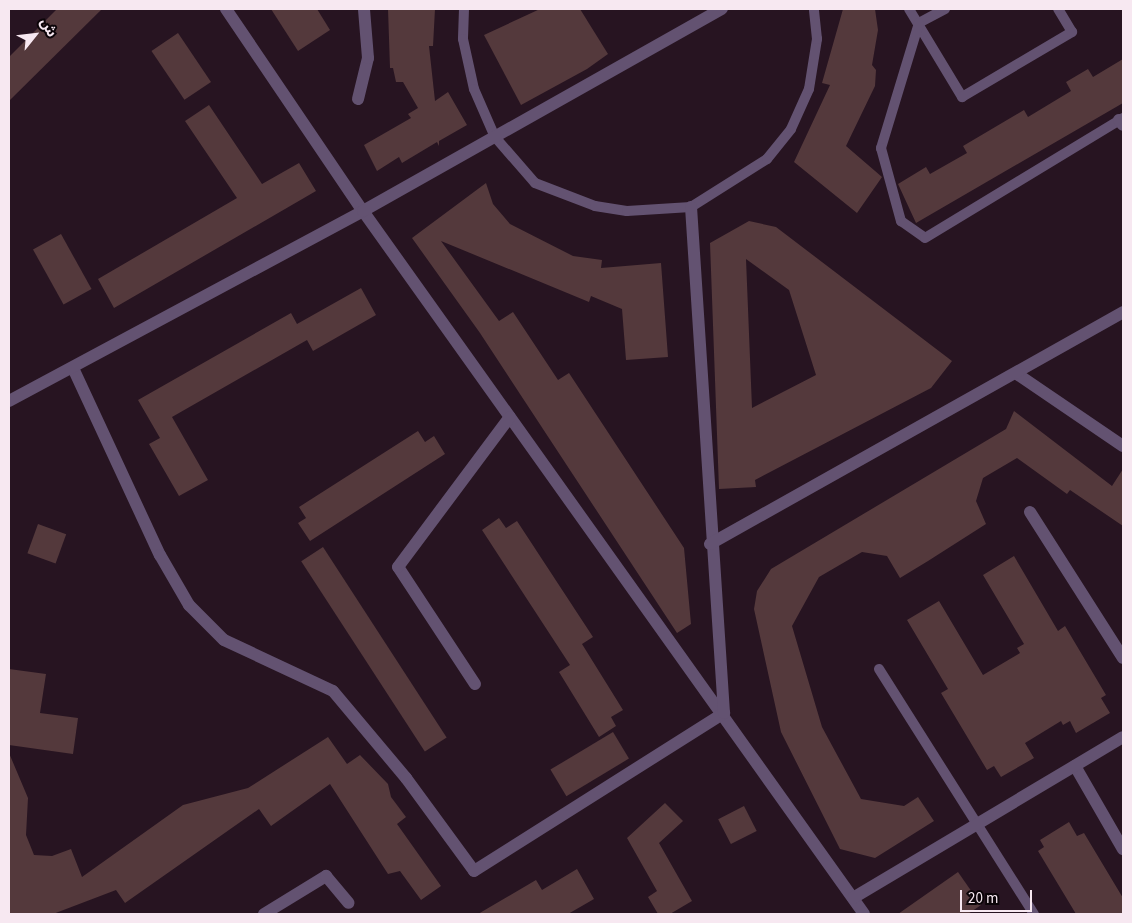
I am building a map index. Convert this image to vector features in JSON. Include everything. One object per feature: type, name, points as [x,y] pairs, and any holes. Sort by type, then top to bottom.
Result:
[{"type":"street","points":[[226,9],[363,211],[724,713],[864,914]]},
{"type":"street","points":[[358,99],[368,58],[364,9]]},
{"type":"street","points":[[9,401],[363,211],[722,9]]},
{"type":"street","points":[[691,206],[710,544],[724,713]]},
{"type":"street","points":[[710,544],[1017,374],[1123,312]]},
{"type":"street","points":[[73,368],[160,555],[189,605],[224,640],[333,691],[406,778],[474,871],[724,713]]},
{"type":"street","points":[[1017,374],[1123,446]]},
{"type":"street","points":[[475,684],[398,567],[510,417]]},
{"type":"street","points":[[1030,512],[1123,658]]},
{"type":"street","points":[[853,898],[1123,737]]},
{"type":"street","points":[[1075,766],[1123,849]]},
{"type":"street","points":[[264,914],[326,876],[349,903]]},
{"type":"lane","points":[[464,9],[462,39],[474,89],[495,137],[535,183],[564,197],[627,211],[691,206],[767,159],[790,129],[809,89],[814,64],[814,9]]},
{"type":"lane","points":[[909,9],[962,97],[1072,32],[1058,9]]},
{"type":"lane","points":[[945,9],[919,23],[881,148],[901,221],[925,238],[1122,121]]},
{"type":"lane","points":[[879,668],[1034,914]]},
{"type":"building","points":[[57,9],[102,9],[9,101],[9,57]]},
{"type":"building","points":[[271,9],[317,9],[330,30],[298,51]]},
{"type":"building","points":[[388,9],[435,9],[433,46],[429,46],[435,101],[448,92],[467,125],[439,141],[439,146],[437,142],[402,163],[399,157],[377,171],[364,145],[411,118],[408,114],[418,108],[403,82],[396,82],[393,68],[390,68]]},
{"type":"building","points":[[540,9],[580,9],[608,54],[587,69],[521,105],[484,35]]},
{"type":"building","points":[[843,9],[875,9],[878,30],[872,65],[876,70],[875,86],[846,146],[882,177],[857,213],[794,162],[830,85],[822,83]]},
{"type":"building","points":[[178,33],[211,82],[184,100],[151,51]]},
{"type":"building","points":[[1123,59],[1123,103],[916,223],[898,184],[926,167],[930,174],[967,153],[963,146],[1024,110],[1028,117],[1071,91],[1066,82],[1088,69],[1093,77]]},
{"type":"building","points":[[209,105],[262,184],[299,163],[316,191],[114,308],[98,279],[237,198],[185,121]]},
{"type":"building","points":[[486,183],[493,204],[510,224],[573,256],[602,260],[601,268],[661,263],[668,357],[626,360],[622,309],[591,296],[589,302],[441,241],[499,321],[513,312],[558,380],[569,373],[684,548],[691,624],[677,633],[480,333],[412,238]]},
{"type":"building","points":[[749,221],[776,227],[952,361],[931,388],[755,480],[756,487],[719,489],[710,243]],"holes":[[[746,259],[789,290],[816,375],[752,408]]]},
{"type":"building","points":[[61,234],[92,289],[64,305],[33,250]]},
{"type":"building","points":[[361,288],[376,315],[313,351],[307,340],[172,417],[208,480],[179,496],[149,444],[160,438],[138,400],[291,313],[297,324]]},
{"type":"building","points":[[1014,411],[1112,486],[1123,469],[1123,526],[1070,490],[1067,494],[1017,458],[983,478],[976,501],[986,524],[900,578],[887,556],[862,552],[819,577],[792,626],[822,727],[861,799],[904,806],[918,797],[934,821],[875,858],[840,849],[781,732],[754,609],[757,591],[771,569],[1006,429]]},
{"type":"building","points":[[418,431],[425,442],[434,436],[445,454],[310,541],[298,523],[306,518],[299,507]]},
{"type":"building","points":[[499,518],[506,528],[517,521],[593,637],[582,644],[623,710],[611,717],[616,726],[599,737],[559,672],[570,665],[482,530]]},
{"type":"building","points":[[38,524],[66,534],[56,563],[27,553]]},
{"type":"building","points":[[323,547],[447,737],[425,752],[301,561]]},
{"type":"building","points":[[1014,556],[1058,631],[1065,626],[1106,695],[1101,698],[1110,713],[1076,733],[1070,721],[1063,725],[1061,721],[1025,743],[1034,758],[1001,777],[994,766],[987,770],[941,693],[948,689],[907,620],[939,601],[983,675],[1020,653],[1017,648],[1024,644],[983,575]]},
{"type":"building","points":[[9,669],[46,674],[40,713],[78,718],[73,754],[9,745]]},
{"type":"building","points":[[613,732],[629,759],[566,796],[550,770]]},
{"type":"building","points":[[328,737],[347,764],[360,755],[388,784],[391,797],[406,817],[397,824],[441,886],[421,900],[400,871],[388,874],[330,784],[271,826],[259,809],[125,903],[116,890],[53,914],[9,914],[9,753],[28,798],[26,835],[34,855],[52,856],[71,849],[82,877],[183,805],[248,788]]},
{"type":"building","points":[[665,803],[683,821],[659,843],[692,901],[670,914],[658,914],[648,897],[657,891],[627,838]]},
{"type":"building","points":[[744,806],[757,831],[731,844],[718,819]]},
{"type":"building","points":[[1069,822],[1077,836],[1084,833],[1123,898],[1123,914],[1076,914],[1038,851],[1044,847],[1040,840]]},
{"type":"building","points":[[577,869],[594,899],[568,914],[478,914],[536,880],[542,890]]},
{"type":"building","points":[[958,872],[981,905],[968,914],[898,914]]}]
